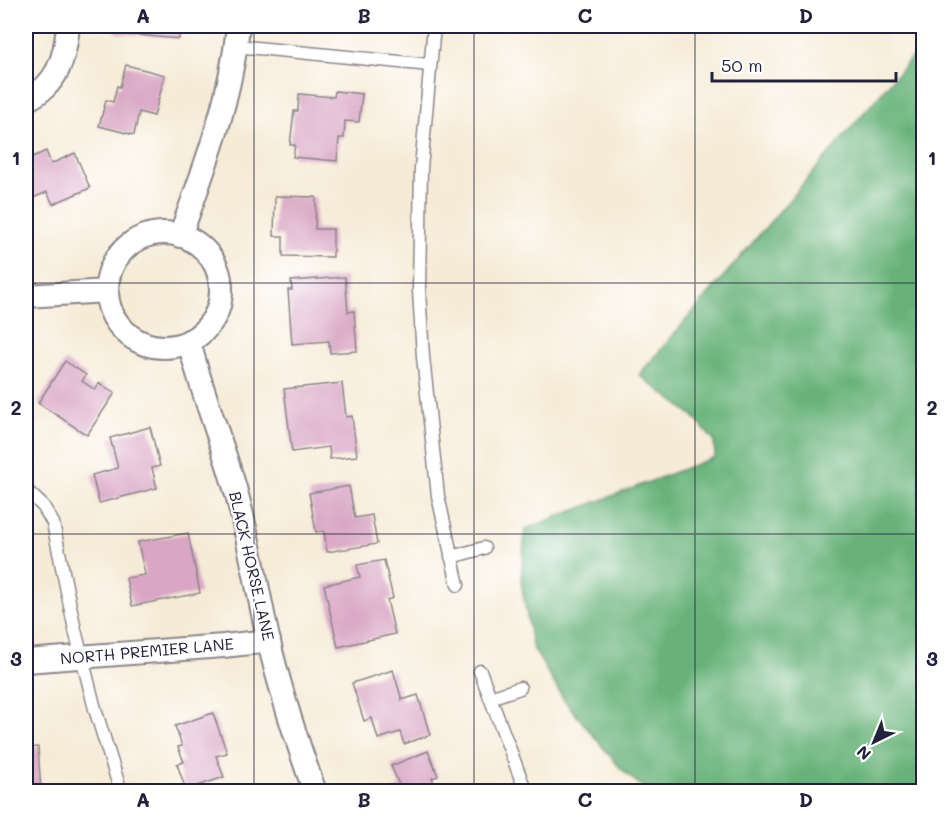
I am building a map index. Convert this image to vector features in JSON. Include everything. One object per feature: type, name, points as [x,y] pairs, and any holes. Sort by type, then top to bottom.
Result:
[{"type":"street","points":[[26,100],[54,77],[65,53],[68,26]]},
{"type":"street","points":[[180,236],[223,111],[237,36]]},
{"type":"street","points":[[153,234],[180,236],[196,243],[213,261],[220,281],[221,294],[216,313],[201,334],[189,341],[163,347],[142,343],[131,337],[114,319],[109,307],[107,291],[111,269],[118,256],[129,245],[141,238],[153,234]]},
{"type":"street","points":[[26,296],[107,291]]},
{"type":"street","name":"BLACK HORSE LANE","points":[[189,341],[198,379],[222,445],[238,500],[269,640],[291,721],[315,792]]},
{"type":"street","name":"NORTH PREMIER LANE","points":[[26,661],[223,646],[269,640]]},
{"type":"lane","points":[[434,26],[421,168],[419,290],[423,357],[438,496],[458,585]]},
{"type":"lane","points":[[237,36],[430,65]]},
{"type":"lane","points":[[26,490],[43,506],[53,523],[82,657],[121,792]]},
{"type":"lane","points":[[452,557],[484,549]]},
{"type":"lane","points":[[480,671],[526,792]]},
{"type":"lane","points":[[490,698],[520,688]]},
{"type":"green space","points":[[923,44],[923,791],[647,791],[621,769],[564,700],[532,646],[521,581],[525,529],[715,457],[714,441],[693,416],[639,375]]},
{"type":"building","points":[[117,26],[180,26],[179,39],[116,33]]},
{"type":"building","points":[[319,26],[350,26],[349,30]]},
{"type":"building","points":[[126,65],[165,75],[154,116],[139,112],[134,135],[99,126],[106,100],[113,102]]},
{"type":"building","points":[[335,91],[362,94],[359,122],[345,121],[344,138],[339,138],[337,161],[293,157],[295,145],[290,145],[294,111],[298,111],[299,94],[334,97]]},
{"type":"building","points":[[46,151],[51,164],[75,153],[90,188],[53,204],[47,192],[26,201],[26,160]]},
{"type":"building","points":[[275,196],[316,197],[315,229],[333,229],[333,257],[283,256],[283,236],[274,236]]},
{"type":"building","points":[[345,277],[348,312],[354,311],[357,351],[330,353],[329,341],[292,344],[288,290],[292,290],[291,281]]},
{"type":"building","points":[[65,361],[86,375],[82,381],[95,390],[99,383],[115,393],[87,435],[38,403]]},
{"type":"building","points":[[342,383],[346,417],[352,416],[357,456],[330,459],[329,447],[292,452],[284,389]]},
{"type":"building","points":[[150,427],[160,466],[152,468],[157,488],[99,503],[92,475],[118,468],[110,438]]},
{"type":"building","points":[[349,486],[355,518],[372,515],[377,544],[327,552],[324,531],[316,532],[309,493]]},
{"type":"building","points":[[188,533],[200,593],[132,606],[126,578],[145,575],[138,542]]},
{"type":"building","points":[[384,560],[393,598],[387,600],[395,634],[338,647],[324,585],[360,577],[357,565]]},
{"type":"building","points":[[393,670],[402,700],[418,695],[430,735],[404,744],[400,732],[378,739],[372,718],[364,721],[352,683]]},
{"type":"building","points":[[213,713],[227,753],[216,756],[224,777],[186,790],[177,764],[184,762],[178,747],[182,746],[175,726]]},
{"type":"building","points":[[38,747],[41,792],[26,792],[26,748]]},
{"type":"building","points":[[428,751],[438,776],[432,778],[438,792],[389,792],[400,787],[391,766]]}]
